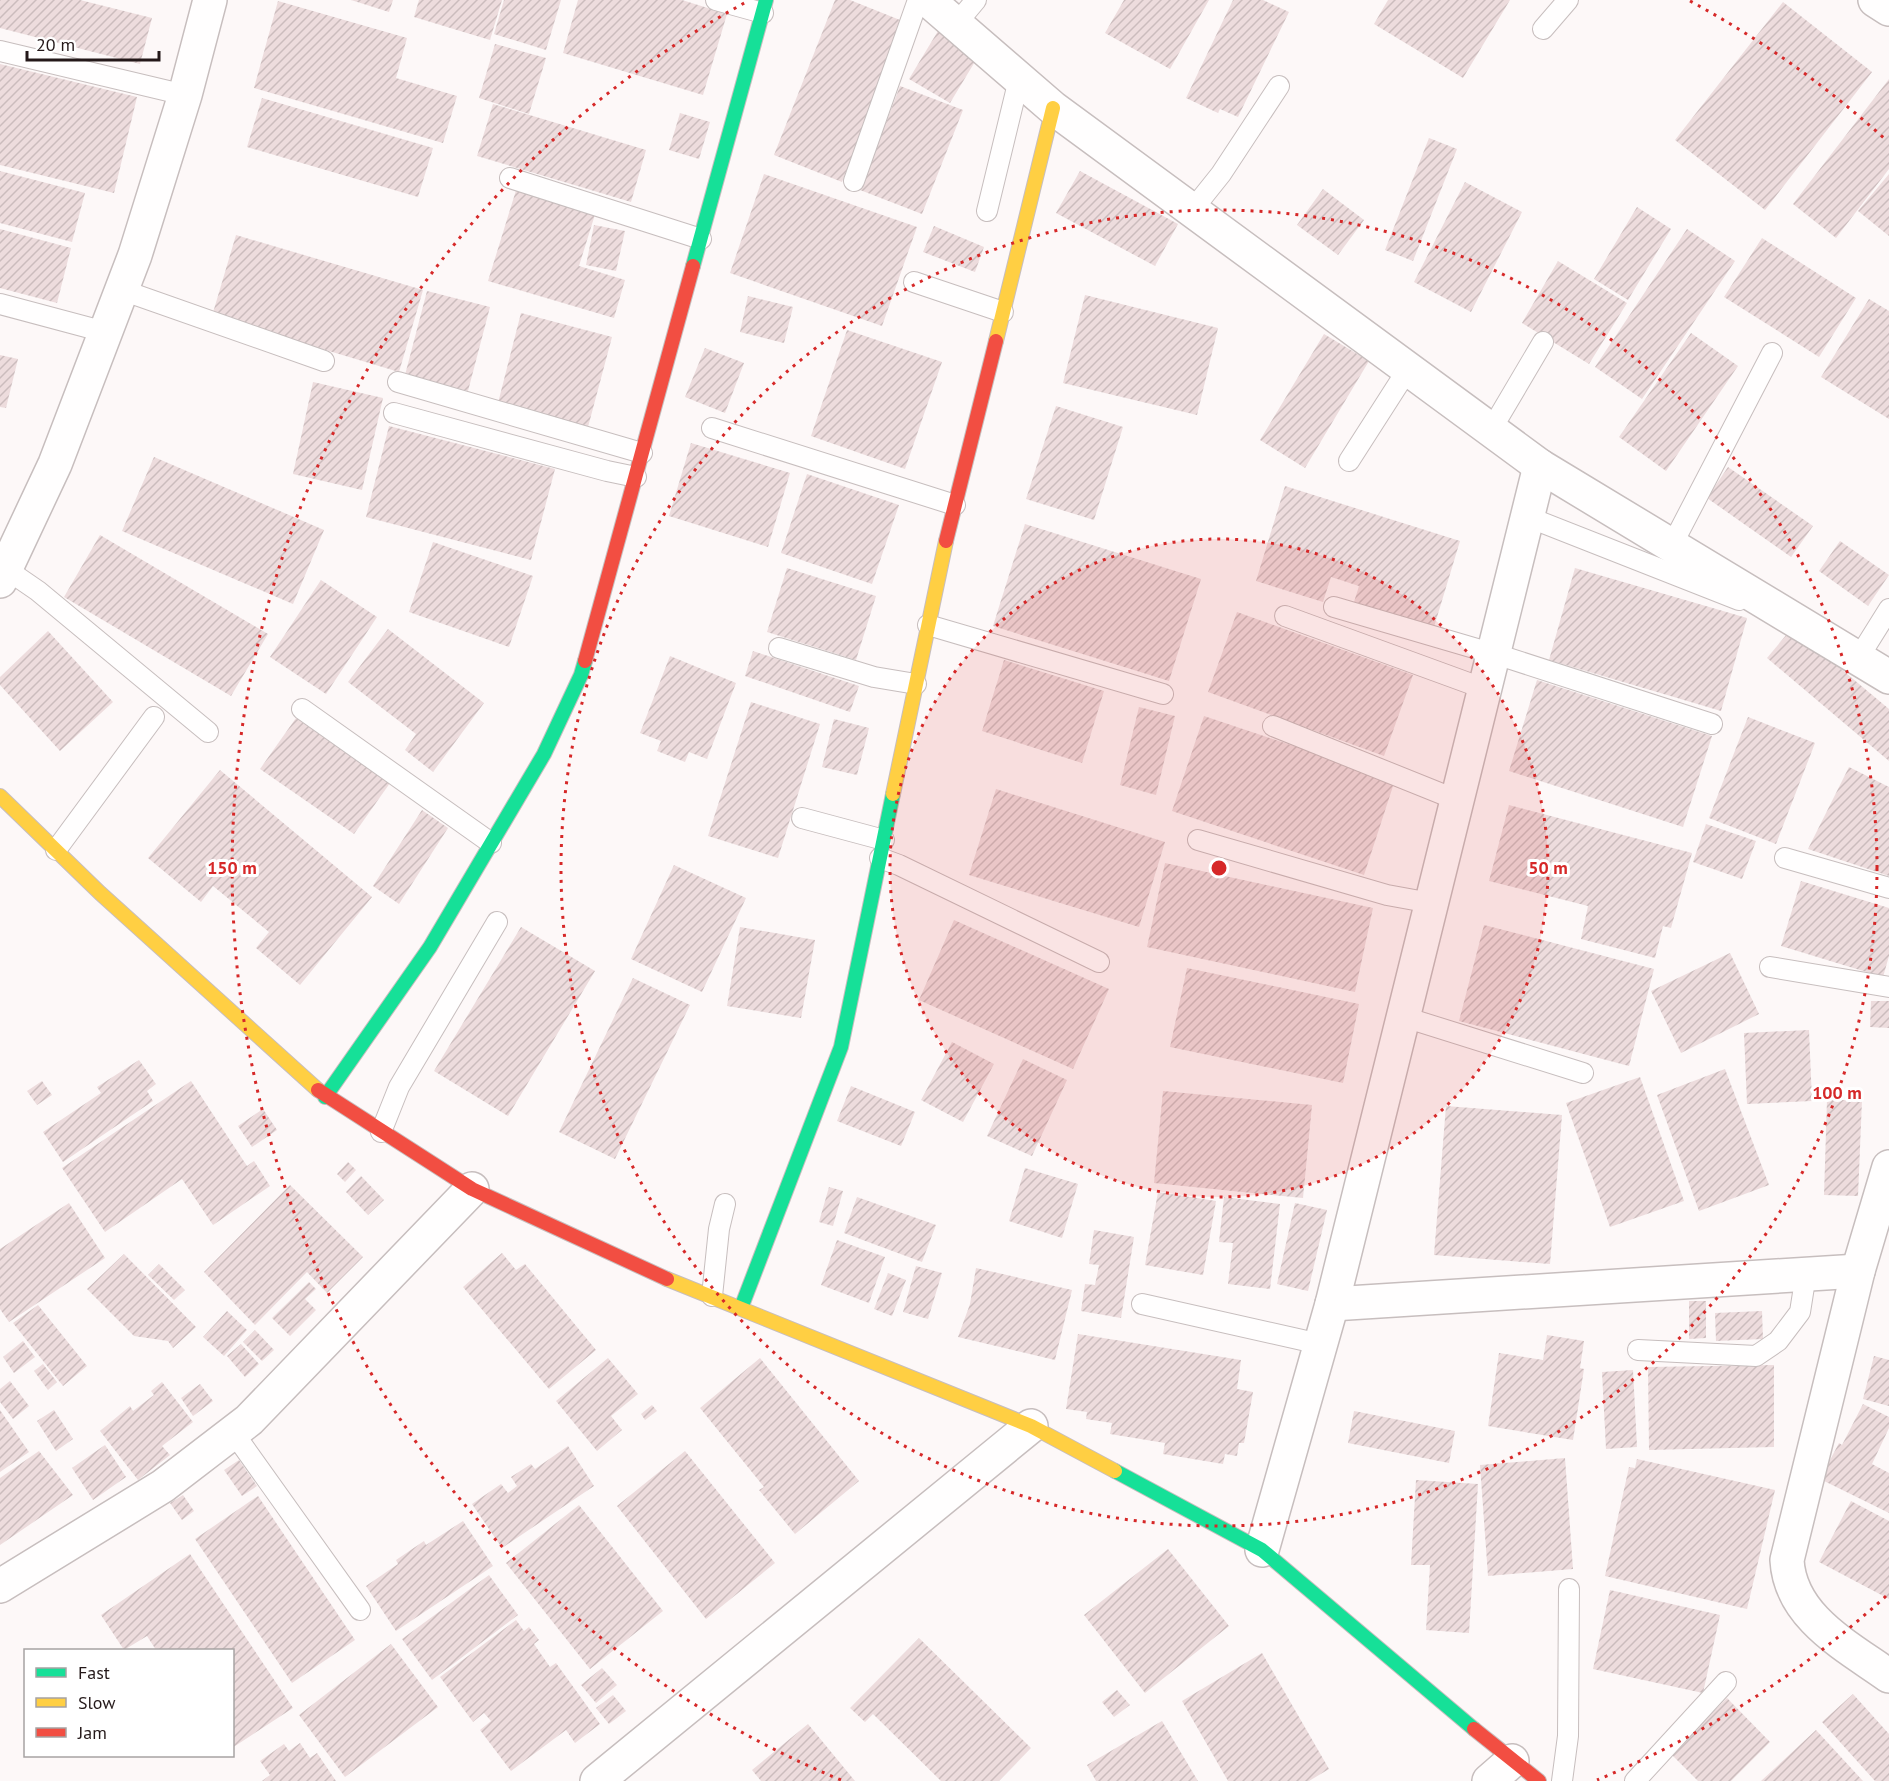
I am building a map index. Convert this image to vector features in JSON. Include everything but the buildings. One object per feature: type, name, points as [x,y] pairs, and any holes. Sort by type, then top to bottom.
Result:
[{"type":"street","points":[[3,575],[55,464],[122,290],[185,95],[210,0]]},
{"type":"street","points":[[928,0],[966,12],[1019,80],[1053,108],[1540,466],[1889,677]]},
{"type":"street","points":[[1875,0],[1889,9]]},
{"type":"street","points":[[325,1097],[430,947],[544,754],[581,675],[764,6]]},
{"type":"street","points":[[741,1308],[841,1047],[955,506],[1053,108]]},
{"type":"street","points":[[1262,1550],[1332,1304],[1401,1016],[1540,466]]},
{"type":"street","points":[[0,796],[325,1097],[472,1189],[657,1275],[1031,1426],[1262,1550],[1501,1771],[1539,1781]]},
{"type":"street","points":[[1889,1167],[1881,1230],[1858,1271],[1787,1560],[1792,1591],[1812,1619],[1889,1676]]},
{"type":"street","points":[[0,1586],[163,1485],[249,1419],[472,1189]]},
{"type":"street","points":[[1332,1304],[1858,1271]]},
{"type":"street","points":[[597,1781],[1031,1426]]},
{"type":"lane","points":[[716,0],[764,6]]},
{"type":"lane","points":[[854,181],[918,0]]},
{"type":"lane","points":[[1543,28],[1568,0]]},
{"type":"lane","points":[[0,51],[185,95]]},
{"type":"lane","points":[[987,211],[1019,80]]},
{"type":"lane","points":[[1193,209],[1221,174],[1279,86]]},
{"type":"lane","points":[[510,178],[701,239]]},
{"type":"lane","points":[[914,282],[1003,312]]},
{"type":"lane","points":[[122,290],[324,361]]},
{"type":"lane","points":[[0,304],[105,332]]},
{"type":"lane","points":[[1491,430],[1544,342]]},
{"type":"lane","points":[[1672,545],[1772,353]]},
{"type":"lane","points":[[1349,461],[1408,369]]},
{"type":"lane","points":[[398,382],[642,453]]},
{"type":"lane","points":[[394,413],[636,477]]},
{"type":"lane","points":[[712,428],[955,506]]},
{"type":"lane","points":[[1528,517],[1739,600]]},
{"type":"lane","points":[[3,575],[38,591],[208,732]]},
{"type":"lane","points":[[1334,607],[1712,724]]},
{"type":"lane","points":[[1859,657],[1889,609]]},
{"type":"lane","points":[[1285,616],[1485,689]]},
{"type":"lane","points":[[928,626],[1162,694]]},
{"type":"lane","points":[[779,648],[874,677],[916,684]]},
{"type":"lane","points":[[302,709],[491,843]]},
{"type":"lane","points":[[56,850],[154,717]]},
{"type":"lane","points":[[1273,726],[1456,800]]},
{"type":"lane","points":[[802,818],[882,849],[899,864],[1099,962]]},
{"type":"lane","points":[[1198,840],[1388,895],[1431,903]]},
{"type":"lane","points":[[1785,858],[1889,888]]},
{"type":"lane","points":[[381,1132],[399,1087],[496,922]]},
{"type":"lane","points":[[1770,967],[1889,987]]},
{"type":"lane","points":[[1401,1016],[1583,1073]]},
{"type":"lane","points":[[712,1296],[719,1229],[725,1204]]},
{"type":"lane","points":[[1638,1350],[1756,1356],[1778,1341],[1800,1312],[1806,1274]]},
{"type":"lane","points":[[1142,1304],[1320,1344]]},
{"type":"lane","points":[[233,1432],[360,1610]]},
{"type":"lane","points":[[1563,1781],[1568,1736],[1569,1589]]},
{"type":"lane","points":[[1635,1781],[1726,1682]]},
{"type":"traffic: fast","points":[[693,266],[766,0]]},
{"type":"traffic: fast","points":[[325,1097],[430,947],[544,754],[581,675],[585,661]]},
{"type":"traffic: fast","points":[[741,1308],[841,1047],[893,794]]},
{"type":"traffic: fast","points":[[1115,1471],[1262,1550],[1474,1729]]},
{"type":"traffic: slow","points":[[996,341],[1053,108]]},
{"type":"traffic: slow","points":[[893,794],[946,541]]},
{"type":"traffic: slow","points":[[0,796],[100,893],[318,1090]]},
{"type":"traffic: slow","points":[[667,1279],[1031,1426],[1115,1471]]},
{"type":"traffic: jam","points":[[585,661],[693,266]]},
{"type":"traffic: jam","points":[[946,541],[996,341]]},
{"type":"traffic: jam","points":[[318,1090],[472,1189],[667,1279]]},
{"type":"traffic: jam","points":[[1474,1729],[1539,1781]]}]
